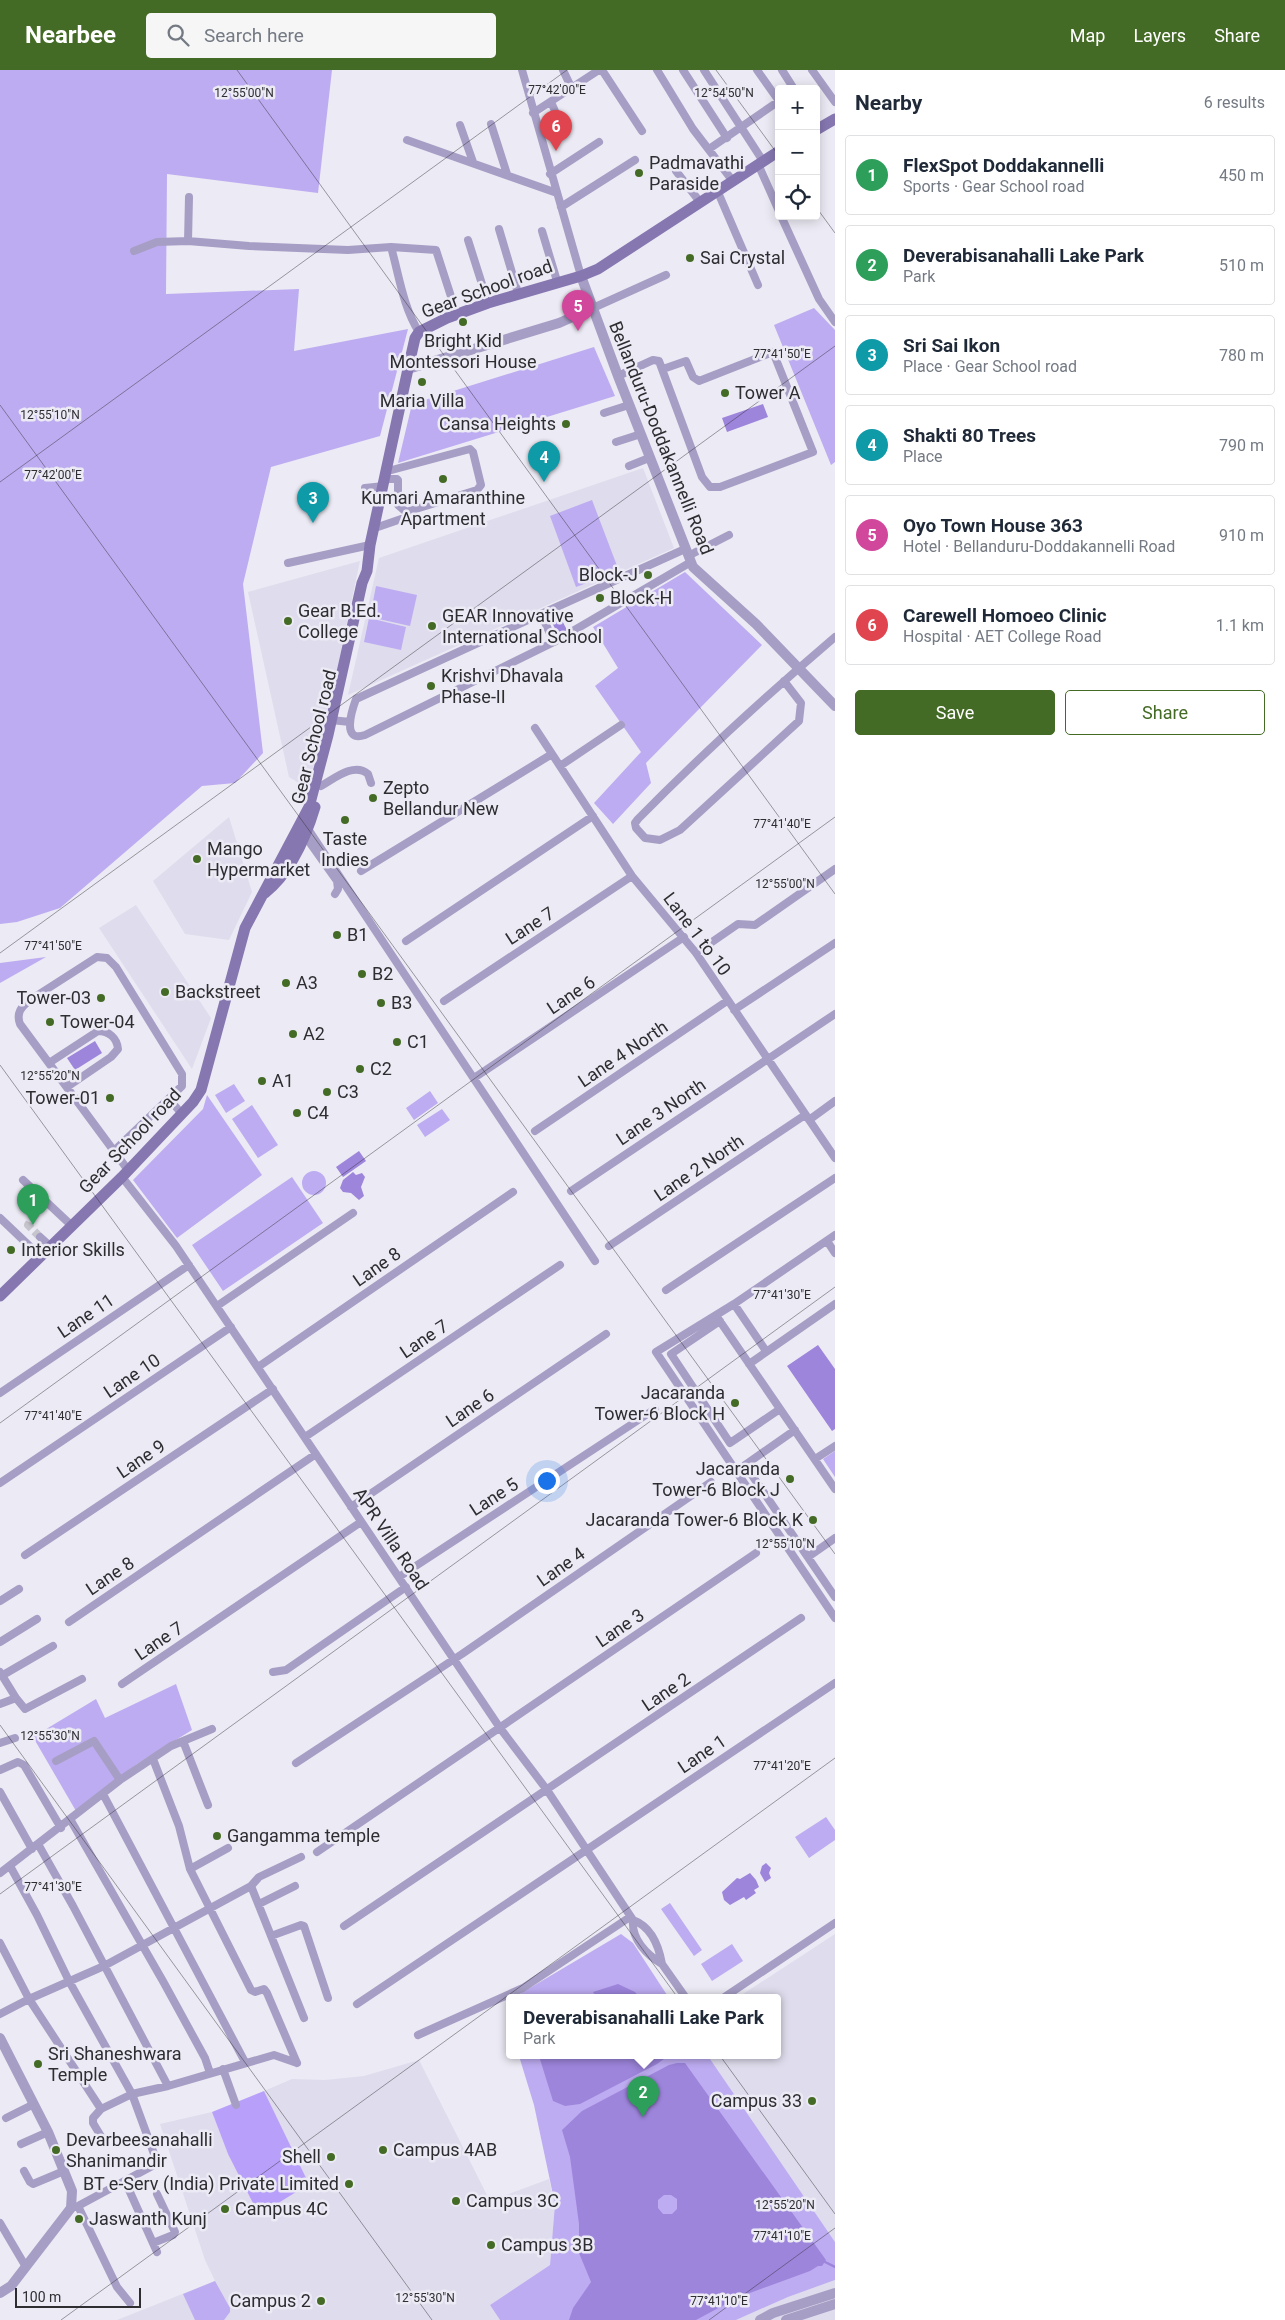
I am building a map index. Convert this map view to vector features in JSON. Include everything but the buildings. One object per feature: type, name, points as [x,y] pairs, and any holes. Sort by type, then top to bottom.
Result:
[{"type":"main road","points":[[820,124],[835,119]]},
{"type":"main road","name":"Gear School road","points":[[2,1291],[125,1173],[182,1114],[201,1090],[245,928],[264,894],[270,877],[309,816],[321,786],[340,718],[362,583],[366,575],[370,545],[386,479],[415,338],[419,332],[488,303],[557,281],[581,276],[598,269],[775,153]]},
{"type":"main road","name":"Gear School road","points":[[264,894],[276,884],[307,833],[309,816],[340,718]]},
{"type":"street","points":[[522,70],[550,174],[581,276]]},
{"type":"street","points":[[563,70],[572,89]]},
{"type":"street","points":[[533,113],[601,70],[642,131]]},
{"type":"street","points":[[657,70],[693,129],[732,180]]},
{"type":"street","points":[[684,70],[727,138]]},
{"type":"street","points":[[704,70],[760,162],[775,201]]},
{"type":"street","points":[[757,70],[775,95]]},
{"type":"street","points":[[782,70],[791,85]]},
{"type":"street","points":[[812,70],[835,102]]},
{"type":"street","points":[[551,102],[559,120]]},
{"type":"street","points":[[709,150],[775,104]]},
{"type":"street","points":[[491,124],[507,174]]},
{"type":"street","points":[[460,125],[473,162]]},
{"type":"street","points":[[407,140],[557,193]]},
{"type":"street","points":[[550,174],[599,142]]},
{"type":"street","points":[[561,207],[634,160]]},
{"type":"street","points":[[676,171],[700,202]]},
{"type":"street","points":[[717,190],[758,285]]},
{"type":"street","points":[[188,241],[189,198]]},
{"type":"street","points":[[783,220],[819,299],[835,322]]},
{"type":"street","points":[[499,229],[518,294]]},
{"type":"street","points":[[542,231],[557,281]]},
{"type":"street","points":[[468,240],[488,303]]},
{"type":"street","points":[[134,251],[157,242],[188,241],[249,246],[348,250],[392,247],[436,250],[457,315]]},
{"type":"street","points":[[392,247],[403,295],[412,322],[419,332]]},
{"type":"street","points":[[408,369],[559,323],[666,275]]},
{"type":"street","name":"Bellanduru-Doddakannelli Road","points":[[581,276],[610,346],[618,376],[693,567],[756,624],[835,706]]},
{"type":"street","points":[[618,376],[653,360],[659,361],[702,477],[710,487],[720,487],[813,452],[773,352],[699,382],[693,377],[686,361],[663,369]]},
{"type":"street","points":[[604,413],[629,405]]},
{"type":"street","points":[[616,442],[640,434]]},
{"type":"street","points":[[366,488],[386,479],[470,449],[473,452],[481,486],[477,490],[406,512],[398,505],[398,480],[386,479]]},
{"type":"street","points":[[629,466],[650,458]]},
{"type":"street","points":[[366,520],[376,523],[407,517]]},
{"type":"street","points":[[688,555],[554,642],[365,735],[358,737],[353,735],[340,718],[356,699],[541,614],[688,555],[730,535]]},
{"type":"street","points":[[288,563],[370,545]]},
{"type":"street","points":[[541,614],[554,642]]},
{"type":"street","points":[[784,681],[801,703],[799,721],[680,830],[660,840],[645,838],[636,828],[635,823],[638,819],[681,775],[798,668],[835,637]]},
{"type":"street","points":[[560,766],[621,725]]},
{"type":"street","name":"Lane 1 to 10","points":[[535,728],[632,876],[684,937],[835,1158]]},
{"type":"street","points":[[362,871],[552,754]]},
{"type":"street","points":[[321,786],[350,770],[359,769],[368,774],[371,783]]},
{"type":"street","points":[[406,941],[593,816]]},
{"type":"street","points":[[307,833],[337,881],[338,889],[335,894]]},
{"type":"street","points":[[307,833],[452,1044],[595,1261]]},
{"type":"street","points":[[696,954],[738,924],[755,925],[835,869]]},
{"type":"street","name":"Lane 7","points":[[444,1001],[632,876]]},
{"type":"street","name":"Lane 6","points":[[474,1078],[684,937]]},
{"type":"street","points":[[734,1010],[835,943]]},
{"type":"street","name":"APR Villa Road","points":[[169,1099],[182,1086],[182,1074],[116,967],[107,958],[97,957],[22,1007],[18,1018],[20,1024],[114,1151],[125,1173],[217,1306],[500,1728],[547,1790],[632,1918],[656,1942],[662,1964]]},
{"type":"street","name":"Lane 4 North","points":[[535,1131],[727,1001]]},
{"type":"street","name":"Lane 3 North","points":[[571,1191],[835,1014]]},
{"type":"street","points":[[49,1064],[95,1032],[106,1032],[115,1039],[118,1049],[111,1057],[67,1087]]},
{"type":"street","points":[[114,1151],[169,1099],[182,1114]]},
{"type":"street","name":"Lane 2 North","points":[[609,1246],[807,1117],[835,1101]]},
{"type":"street","points":[[666,1290],[835,1178]]},
{"type":"street","points":[[23,1180],[71,1225]]},
{"type":"street","name":"Lane 8","points":[[258,1367],[513,1192]]},
{"type":"street","points":[[217,1306],[353,1214]]},
{"type":"street","points":[[0,1218],[40,1256]]},
{"type":"street","points":[[780,1409],[730,1443],[670,1354],[734,1304],[835,1235]]},
{"type":"street","points":[[40,1237],[50,1246]]},
{"type":"street","points":[[827,1241],[835,1253]]},
{"type":"street","name":"Lane 11","points":[[0,1393],[189,1265]]},
{"type":"street","name":"Lane 7","points":[[305,1437],[560,1265]]},
{"type":"street","points":[[734,1304],[766,1351]]},
{"type":"street","points":[[749,1364],[835,1304]]},
{"type":"street","points":[[718,1318],[656,1352],[835,1618]]},
{"type":"street","points":[[718,1318],[835,1489]]},
{"type":"street","name":"Lane 10","points":[[0,1483],[231,1327]]},
{"type":"street","name":"Lane 6","points":[[351,1507],[606,1334]]},
{"type":"street","name":"Lane 9","points":[[25,1555],[273,1389]]},
{"type":"street","name":"Lane 5","points":[[399,1577],[655,1409]]},
{"type":"street","points":[[795,1430],[744,1464],[808,1557],[832,1585],[835,1598]]},
{"type":"street","points":[[815,1459],[835,1446]]},
{"type":"street","name":"Lane 8","points":[[69,1622],[316,1454]]},
{"type":"street","name":"Lane 4","points":[[454,1659],[710,1482]]},
{"type":"street","name":"Lane 7","points":[[122,1684],[361,1522]]},
{"type":"street","points":[[808,1557],[835,1538]]},
{"type":"street","name":"Lane 3","points":[[500,1728],[756,1553]]},
{"type":"street","points":[[273,1672],[286,1670],[406,1587]]},
{"type":"street","points":[[0,1601],[19,1589]]},
{"type":"street","name":"Lane 2","points":[[547,1790],[801,1618]]},
{"type":"street","points":[[0,1642],[37,1619]]},
{"type":"street","points":[[54,1646],[2,1673],[22,1707],[29,1708],[82,1679]]},
{"type":"street","points":[[296,1764],[454,1659]]},
{"type":"street","name":"Lane 1","points":[[586,1851],[835,1683]]},
{"type":"street","points":[[0,1704],[16,1698]]},
{"type":"street","points":[[317,1852],[500,1728]]},
{"type":"street","points":[[0,1874],[120,1780],[171,1746],[212,1729]]},
{"type":"street","points":[[0,1743],[15,1738]]},
{"type":"street","points":[[56,1761],[94,1741],[120,1780]]},
{"type":"street","points":[[184,1741],[208,1805]]},
{"type":"street","points":[[105,2143],[92,2120],[101,2109],[132,2094],[168,2086],[274,2055],[297,2063],[267,1993],[264,1989],[255,1992],[251,1990],[190,1869],[179,1826],[153,1759]]},
{"type":"street","points":[[0,1770],[18,1762],[24,1765],[61,1828]]},
{"type":"street","points":[[344,1926],[547,1790]]},
{"type":"street","points":[[0,1792],[73,1906],[168,2086]]},
{"type":"street","points":[[103,1794],[245,2062]]},
{"type":"street","points":[[70,1819],[205,2058],[210,2073]]},
{"type":"street","points":[[190,1869],[228,1848]]},
{"type":"street","points":[[357,2004],[586,1851]]},
{"type":"street","points":[[0,2014],[104,1966],[211,1909],[251,1886],[259,1877],[301,1857]]},
{"type":"street","points":[[0,2293],[11,2286],[74,2207],[154,2166],[157,2162],[132,2094],[69,1981],[37,1915],[10,1866]]},
{"type":"street","points":[[251,1886],[304,2018]]},
{"type":"street","points":[[259,1904],[295,1886]]},
{"type":"street","points":[[510,1994],[523,1988],[632,1918]]},
{"type":"street","name":"APR Villa Road","points":[[632,1918],[632,1926],[638,1940],[650,1955],[662,1964],[683,1994]]},
{"type":"street","points":[[729,1994],[835,1923]]},
{"type":"street","points":[[271,1936],[301,1925],[304,1926],[328,1998]]},
{"type":"street","points":[[0,1944],[29,1999],[101,2109]]},
{"type":"street","points":[[418,2035],[506,1996]]},
{"type":"street","points":[[0,2038],[48,2132],[72,2191],[74,2207],[117,2288],[130,2303]]},
{"type":"street","points":[[223,2069],[236,2105]]},
{"type":"street","points":[[6,2118],[34,2104]]},
{"type":"street","points":[[21,2144],[48,2132]]},
{"type":"street","points":[[24,2171],[33,2184],[64,2171]]},
{"type":"street","points":[[125,2181],[157,2252]]},
{"type":"street","points":[[153,2244],[173,2235],[175,2232],[156,2194]]},
{"type":"street","points":[[0,2223],[26,2267]]},
{"type":"street","points":[[760,2320],[773,2313],[835,2293]]},
{"type":"street","points":[[786,2320],[835,2304]]},
{"type":"shaded area","points":[[0,70],[332,70],[318,193],[167,174],[166,294],[299,289],[294,351],[408,329],[380,436],[271,467],[243,584],[263,753],[235,783],[202,786],[60,908],[17,922],[0,924]]},
{"type":"shaded area","points":[[814,308],[835,330],[835,462],[831,465],[774,325]]},
{"type":"shaded area","points":[[594,347],[615,396],[398,463],[412,404]]},
{"type":"shaded area","points":[[763,404],[768,417],[727,432],[722,418]]},
{"type":"shaded area","name":"GEAR Innovative International School","points":[[643,468],[674,548],[348,695],[379,558]]},
{"type":"shaded area","points":[[592,500],[619,571],[576,587],[550,516]]},
{"type":"shaded area","points":[[360,561],[323,735],[307,788],[289,777],[248,592]]},
{"type":"shaded area","points":[[685,572],[762,645],[646,763],[651,783],[613,824],[594,803],[641,752],[595,686],[618,668],[593,627]]},
{"type":"shaded area","points":[[376,586],[417,595],[410,626],[370,617]]},
{"type":"shaded area","points":[[557,611],[567,630],[558,635],[548,614]]},
{"type":"shaded area","points":[[369,618],[406,627],[401,650],[364,642]]},
{"type":"shaded area","points":[[229,817],[252,892],[229,940],[185,934],[153,881]]},
{"type":"shaded area","points":[[136,905],[211,1018],[192,1069],[99,928]]},
{"type":"shaded area","points":[[46,957],[0,983],[0,963]]},
{"type":"shaded area","points":[[95,1041],[102,1053],[75,1070],[67,1058]]},
{"type":"shaded area","points":[[234,1084],[245,1101],[226,1113],[215,1095]]},
{"type":"shaded area","points":[[430,1091],[438,1103],[414,1120],[406,1108]]},
{"type":"shaded area","points":[[207,1095],[262,1175],[177,1238],[133,1180],[203,1109]]},
{"type":"shaded area","points":[[252,1105],[278,1145],[258,1158],[232,1119]]},
{"type":"shaded area","points":[[442,1109],[450,1120],[425,1137],[417,1125]]},
{"type":"shaded area","points":[[359,1151],[366,1161],[343,1177],[336,1167]]},
{"type":"shaded area","points":[[314,1171],[319,1172],[325,1178],[325,1188],[319,1194],[314,1195],[309,1194],[303,1188],[302,1183],[303,1178],[309,1172]]},
{"type":"shaded area","points":[[353,1172],[356,1175],[362,1173],[365,1177],[361,1187],[364,1196],[359,1200],[351,1193],[343,1192],[340,1188],[343,1180]]},
{"type":"shaded area","points":[[292,1177],[323,1223],[223,1291],[192,1245]]},
{"type":"shaded area","points":[[818,1345],[835,1369],[835,1429],[832,1431],[787,1366]]},
{"type":"shaded area","points":[[835,1451],[835,1477],[823,1459]]},
{"type":"shaded area","points":[[176,1684],[192,1730],[137,1764],[76,1811],[33,1737],[96,1699],[105,1718]]},
{"type":"shaded area","points":[[826,1817],[835,1830],[835,1840],[809,1858],[795,1837]]},
{"type":"shaded area","points":[[766,1863],[771,1868],[769,1873],[771,1878],[765,1882],[760,1873],[762,1866]]},
{"type":"shaded area","points":[[750,1873],[759,1887],[754,1890],[756,1893],[746,1900],[744,1897],[730,1905],[724,1900],[722,1892],[737,1878],[740,1879]]},
{"type":"shaded area","points":[[670,1903],[702,1950],[694,1956],[661,1909]]},
{"type":"shaded area","points":[[621,1934],[633,1943],[666,1994],[520,1994]]},
{"type":"shaded area","points":[[835,1934],[835,2242],[710,2059],[781,2059],[781,1994],[743,1994]]},
{"type":"shaded area","points":[[732,1944],[743,1961],[712,1981],[701,1964]]},
{"type":"shaded area","points":[[618,1984],[637,1994],[594,1994],[593,1992]]},
{"type":"shaded area","points":[[520,2059],[710,2059],[835,2242],[835,2280],[788,2297],[736,2320],[500,2320],[490,2305],[550,2265],[555,2204],[534,2105]]},
{"type":"shaded area","points":[[540,2059],[664,2059],[580,2104],[565,2106],[553,2101]]},
{"type":"shaded area","points":[[419,2060],[490,2201],[549,2179],[555,2204],[550,2265],[490,2305],[500,2320],[117,2320],[215,2281],[205,2260],[160,2124],[212,2112],[228,2154],[309,2184],[264,2091],[292,2079],[325,2080],[364,2076]]},
{"type":"shaded area","points":[[685,2063],[826,2260],[822,2266],[739,2297],[696,2320],[569,2320],[573,2308],[591,2282],[579,2253],[579,2224],[570,2157],[562,2130],[582,2111],[669,2065]],"holes":[[[664,2195],[671,2195],[677,2199],[677,2209],[672,2214],[663,2214],[658,2208],[658,2200]]]},
{"type":"shaded area","points":[[264,2091],[309,2184],[259,2215],[228,2154],[212,2112]]},
{"type":"shaded area","points":[[835,2280],[835,2320],[736,2320],[788,2297]]},
{"type":"shaded area","points":[[215,2281],[230,2308],[230,2312],[224,2320],[195,2320],[183,2294]]},
{"type":"waterway","points":[[825,2262],[835,2267]]},
{"type":"tunnel","points":[[40,1237],[28,1225],[47,1202]]},
{"type":"place","name":"Carewell Homoeo Clinic","points":[[556,151]]},
{"type":"place","name":"Padmavathi Paraside","points":[[639,173]]},
{"type":"place","name":"Sai Crystal","points":[[690,258]]},
{"type":"place","name":"Bright Kid Montessori House","points":[[463,322]]},
{"type":"place","name":"Oyo Town House 363","points":[[578,331]]},
{"type":"place","name":"Maria Villa","points":[[422,382]]},
{"type":"place","name":"Tower A","points":[[725,393]]},
{"type":"place","name":"Cansa Heights","points":[[566,424]]},
{"type":"place","name":"Kumari Amaranthine Apartment","points":[[443,479]]},
{"type":"place","name":"Shakti 80 Trees","points":[[544,482]]},
{"type":"place","name":"Sri Sai Ikon","points":[[313,523]]},
{"type":"place","name":"Block-J","points":[[648,575]]},
{"type":"place","name":"Block-H","points":[[600,598]]},
{"type":"place","name":"Gear B.Ed. College","points":[[288,621]]},
{"type":"place","name":"GEAR Innovative International School","points":[[432,626]]},
{"type":"place","name":"Krishvi Dhavala Phase-II","points":[[431,686]]},
{"type":"place","name":"Zepto Bellandur New","points":[[373,798]]},
{"type":"place","name":"Taste Indies","points":[[345,820]]},
{"type":"place","name":"Mango Hypermarket","points":[[197,859]]},
{"type":"place","name":"B1","points":[[337,935]]},
{"type":"place","name":"B2","points":[[362,974]]},
{"type":"place","name":"A3","points":[[286,983]]},
{"type":"place","name":"Backstreet","points":[[165,992]]},
{"type":"place","name":"Tower-03","points":[[101,998]]},
{"type":"place","name":"B3","points":[[381,1003]]},
{"type":"place","name":"Tower-04","points":[[50,1022]]},
{"type":"place","name":"A2","points":[[293,1034]]},
{"type":"place","name":"C1","points":[[397,1042]]},
{"type":"place","name":"C2","points":[[360,1069]]},
{"type":"place","name":"A1","points":[[262,1081]]},
{"type":"place","name":"C3","points":[[327,1092]]},
{"type":"place","name":"Tower-01","points":[[110,1098]]},
{"type":"place","name":"C4","points":[[297,1113]]},
{"type":"place","name":"FlexSpot Doddakannelli","points":[[33,1225]]},
{"type":"place","name":"Interior Skills","points":[[11,1250]]},
{"type":"place","name":"Jacaranda Tower-6 Block H","points":[[735,1403]]},
{"type":"place","name":"Jacaranda Tower-6 Block J","points":[[790,1479]]},
{"type":"place","name":"Jacaranda Tower-6 Block K","points":[[813,1520]]},
{"type":"place","name":"Gangamma temple","points":[[217,1836]]},
{"type":"place","name":"Sri Shaneshwara Temple","points":[[38,2064]]},
{"type":"place","name":"Campus 33","points":[[812,2101]]},
{"type":"place","name":"Deverabisanahalli Lake Park","points":[[643,2117]]},
{"type":"place","name":"Devarbeesanahalli Shanimandir","points":[[56,2150]]},
{"type":"place","name":"Campus 4AB","points":[[383,2150]]},
{"type":"place","name":"Shell","points":[[331,2157]]},
{"type":"place","name":"BT e-Serv (India) Private Limited","points":[[349,2184]]},
{"type":"place","name":"Campus 3C","points":[[456,2201]]},
{"type":"place","name":"Campus 4C","points":[[225,2209]]},
{"type":"place","name":"Jaswanth Kunj","points":[[79,2219]]},
{"type":"place","name":"Campus 3B","points":[[491,2245]]},
{"type":"place","name":"Campus 2","points":[[321,2301]]}]
